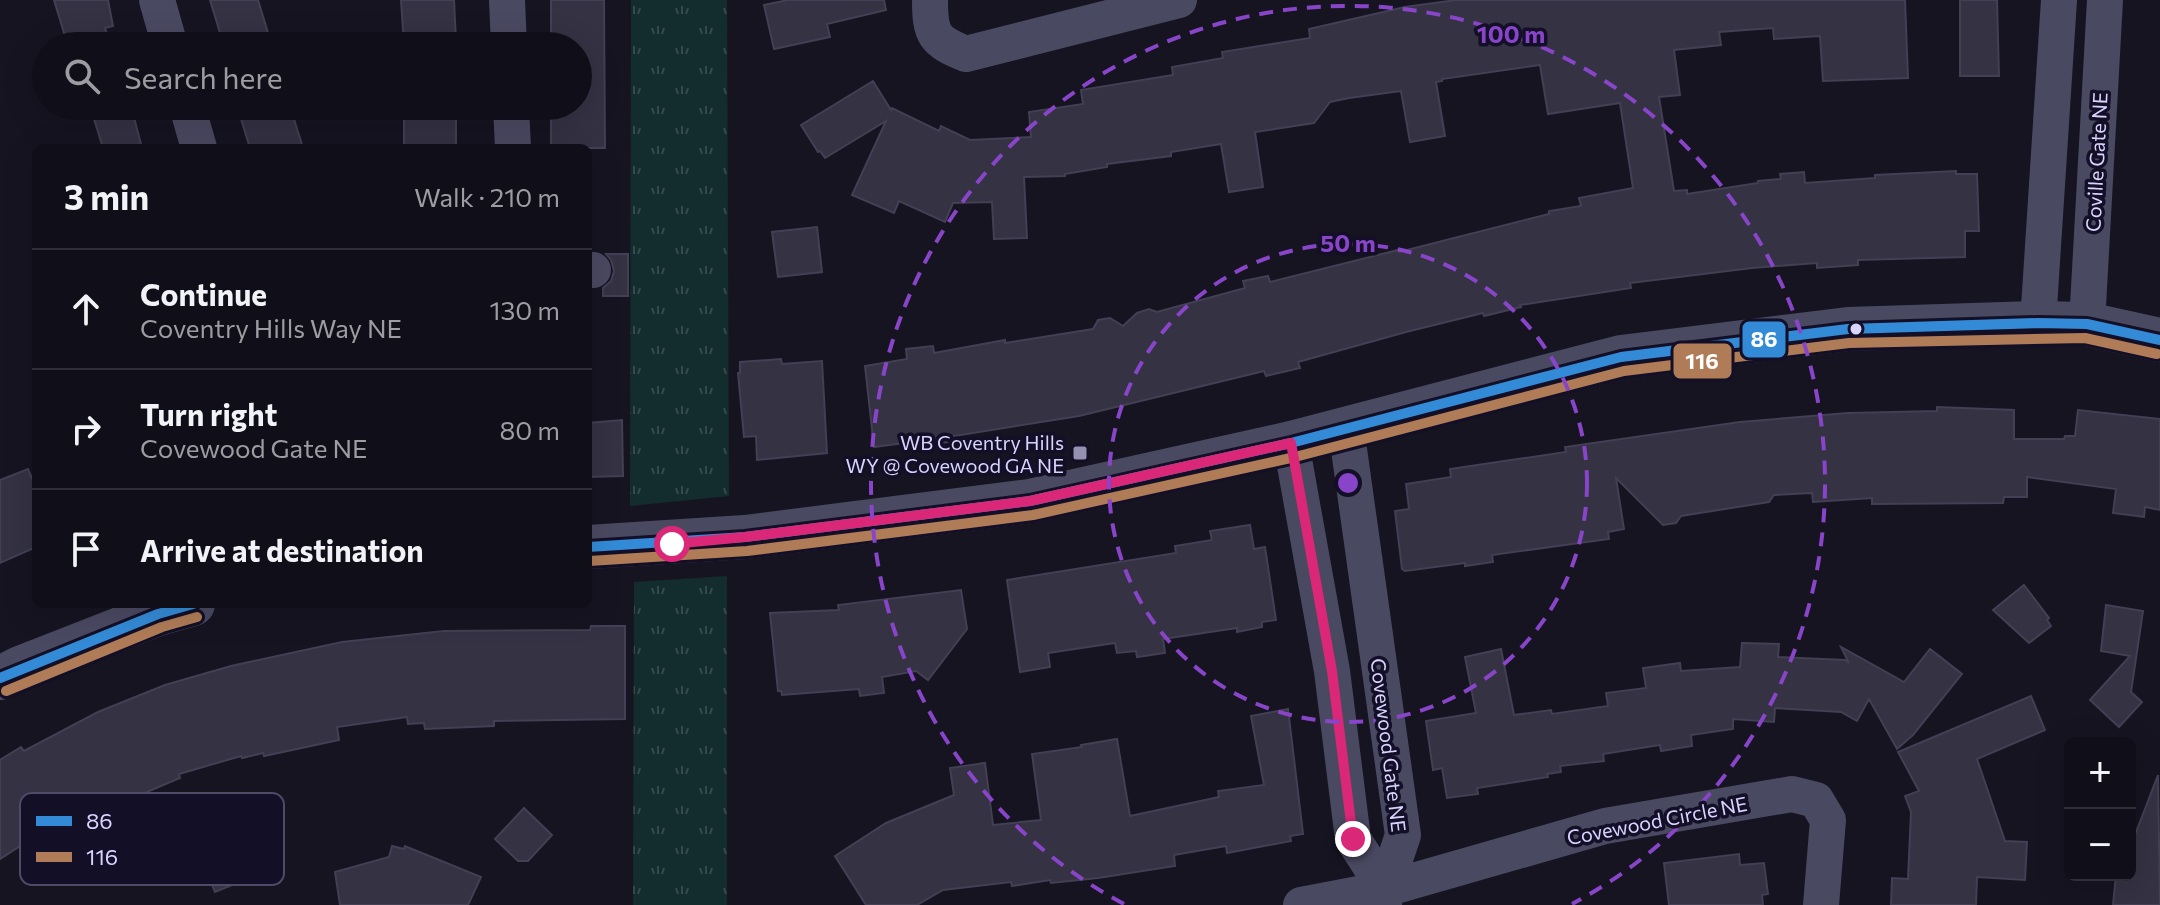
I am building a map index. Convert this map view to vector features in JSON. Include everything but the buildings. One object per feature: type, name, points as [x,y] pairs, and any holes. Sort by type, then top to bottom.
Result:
[{"type":"street","points":[[157,0],[166,32]]},
{"type":"street","points":[[507,0],[508,32]]},
{"type":"street","points":[[930,0],[930,25],[942,44],[966,54],[1179,0]]},
{"type":"street","points":[[2038,323],[2059,0]]},
{"type":"street","name":"Coville Gate NE","points":[[2087,324],[2105,0]]},
{"type":"street","points":[[191,120],[198,144]]},
{"type":"street","points":[[512,120],[513,144]]},
{"type":"street","points":[[592,547],[745,537],[1030,501],[1291,443],[1621,357],[1848,329],[2038,323],[2087,324],[2160,340]]},
{"type":"street","name":"Covewood Gate NE","points":[[1346,428],[1403,835],[1385,897]]},
{"type":"street","points":[[1291,443],[1332,671],[1353,839],[1385,897]]},
{"type":"street","points":[[0,678],[179,608]]},
{"type":"street","name":"Covewood Circle NE","points":[[1301,905],[1385,897],[1605,826],[1792,794],[1816,800],[1828,820],[1821,905]]},
{"type":"green space","points":[[631,0],[727,0],[729,496],[630,506]]},
{"type":"green space","points":[[727,576],[727,905],[633,905],[634,582]]},
{"type":"transit line","name":"86","points":[[592,547],[745,537],[1030,501],[1291,443],[1621,357],[1848,329],[2038,323],[2087,324],[2160,340]]},
{"type":"transit line","name":"116","points":[[592,561],[747,551],[1033,515],[1295,457],[1624,371],[1849,343],[2085,338],[2157,354]]},
{"type":"transit line","name":"86","points":[[0,678],[179,608]]},
{"type":"transit line","name":"116","points":[[6,691],[162,627],[197,617]]},
{"type":"place","name":"WB Coventry Hills WY @ Covewood GA NE","points":[[1080,453]]},
{"type":"route","points":[[672,544],[1030,501],[1291,443],[1332,671],[1353,839]]}]
